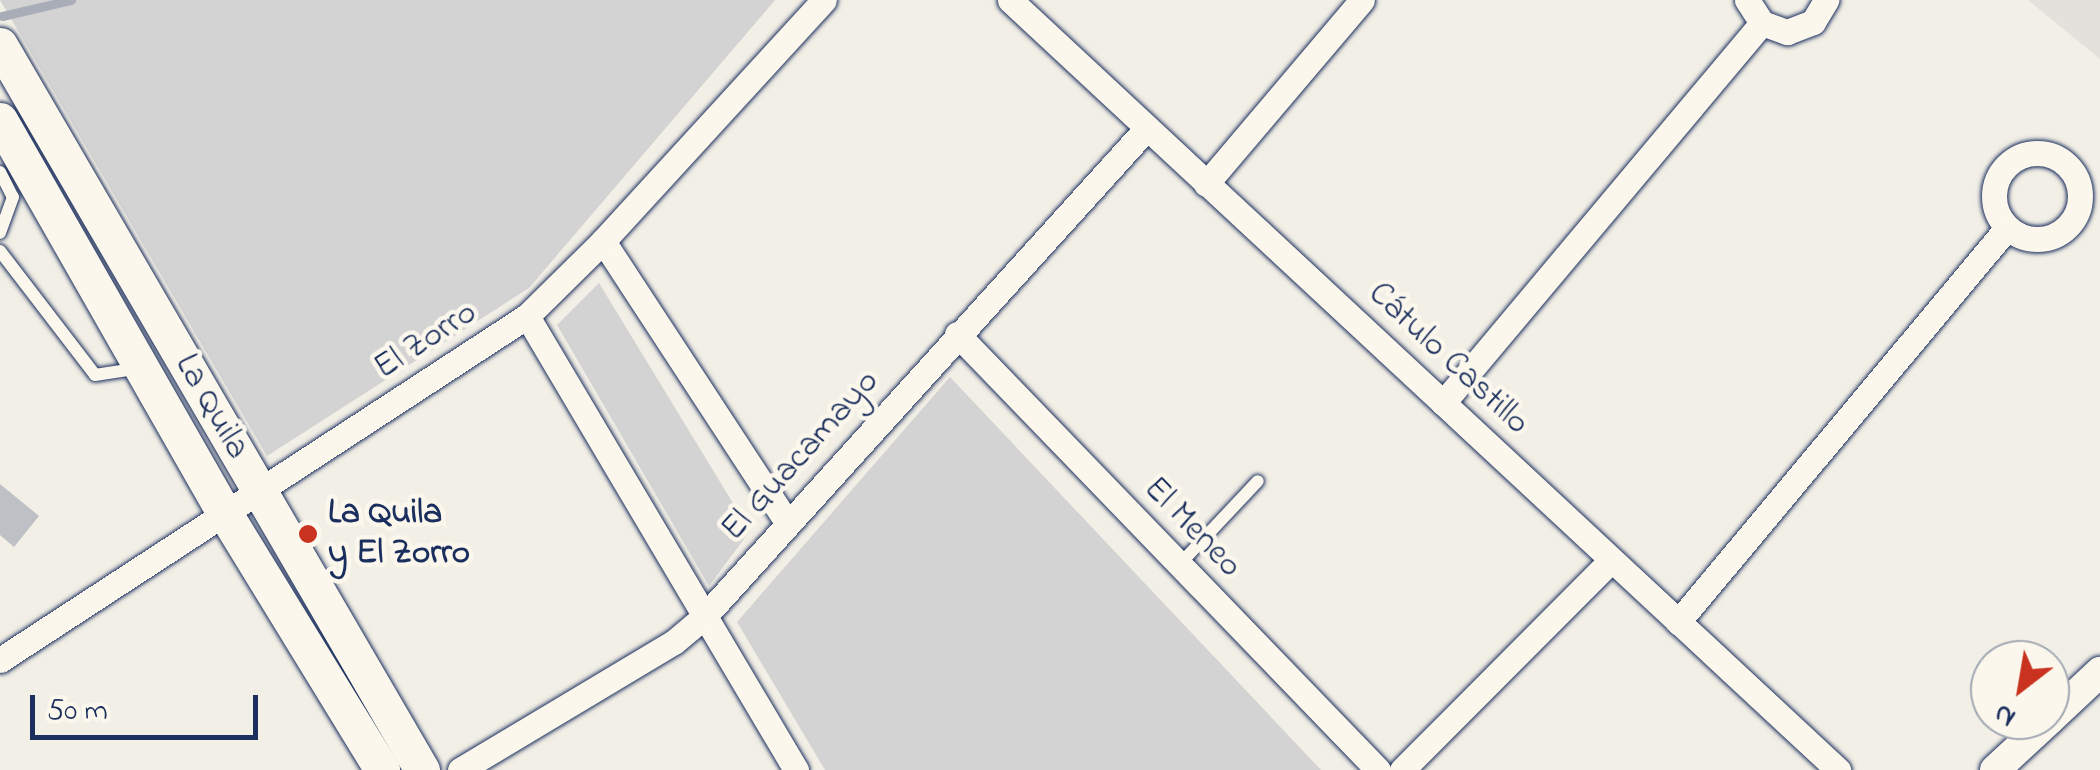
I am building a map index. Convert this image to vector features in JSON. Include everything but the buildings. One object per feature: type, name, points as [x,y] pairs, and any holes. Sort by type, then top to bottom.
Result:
[{"type":"main road","name":"La Quila","points":[[0,46],[422,770]]},
{"type":"main road","name":"La Quila","points":[[0,120],[224,512],[382,770]]},
{"type":"street","name":"El Zorro","points":[[0,660],[527,316],[603,241],[824,0]]},
{"type":"street","name":"Cátulo Castillo","points":[[1010,0],[1838,770]]},
{"type":"street","points":[[1206,184],[1362,0]]},
{"type":"street","points":[[1748,0],[1762,23],[1788,32],[1813,22],[1826,0]]},
{"type":"street","points":[[1444,403],[1762,23]]},
{"type":"street","name":"El Guacamayo","points":[[460,770],[674,642],[704,617],[1146,129]]},
{"type":"street","points":[[1678,622],[2008,228]]},
{"type":"street","points":[[603,241],[787,522]]},
{"type":"street","points":[[527,316],[796,770]]},
{"type":"street","name":"El Meneo","points":[[957,334],[1378,770]]},
{"type":"street","points":[[1402,770],[1611,560]]},
{"type":"street","points":[[2070,701],[2100,672]]},
{"type":"street","points":[[1995,770],[2028,740]]},
{"type":"lane","points":[[0,172],[13,197],[0,233]]},
{"type":"lane","points":[[0,250],[95,375],[142,368]]},
{"type":"lane","points":[[1179,565],[1258,481]]},
{"type":"shaded area","points":[[0,0],[775,0],[529,288],[267,456]]},
{"type":"shaded area","points":[[2028,0],[2100,0],[2100,59]]},
{"type":"shaded area","points":[[599,283],[750,531],[709,586],[557,325]]},
{"type":"shaded area","points":[[950,377],[1321,770],[825,770],[737,622]]},
{"type":"waterway","points":[[2,16],[71,0]]},
{"type":"place","name":"La Quila y El Zorro","points":[[308,534]]}]
